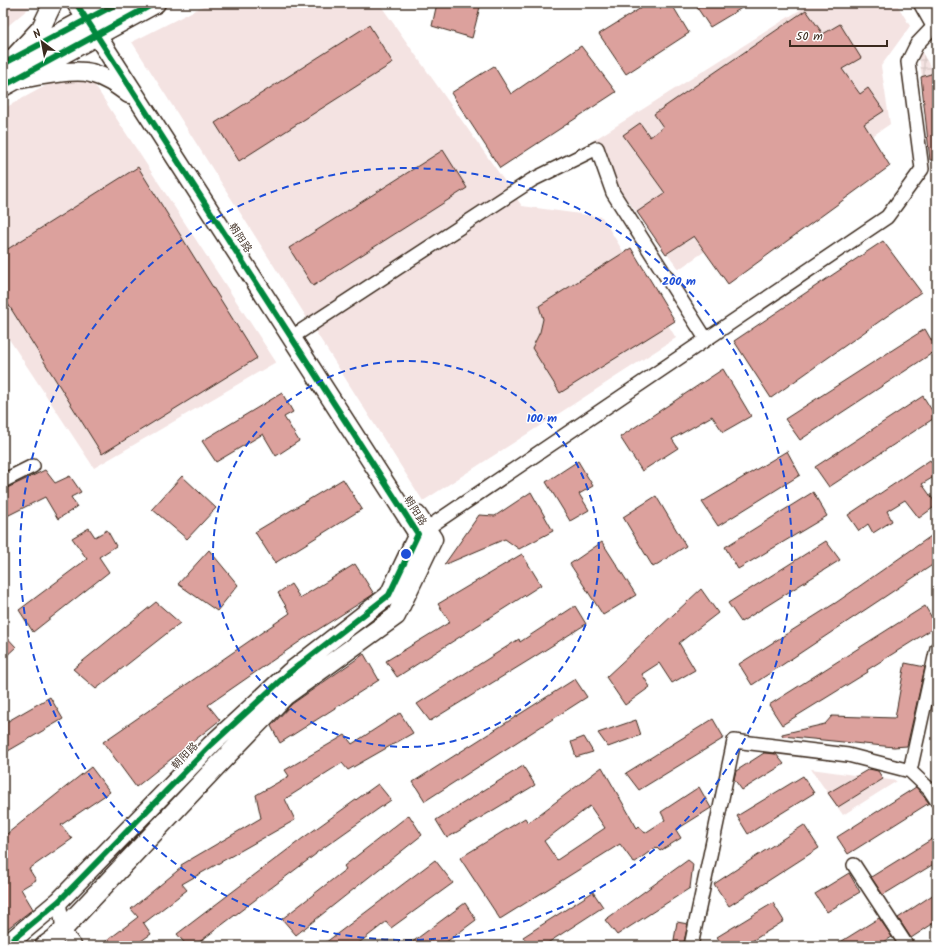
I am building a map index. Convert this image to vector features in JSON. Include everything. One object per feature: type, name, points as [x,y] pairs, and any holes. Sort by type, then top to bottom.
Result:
[{"type":"main road","points":[[8,72],[94,20],[118,3]]},
{"type":"main road","points":[[94,20],[155,3]]},
{"type":"main road","points":[[924,3],[936,25]]},
{"type":"street","points":[[8,72],[41,28],[53,3]]},
{"type":"street","name":"朝阳路","points":[[44,946],[63,930],[215,768],[285,696],[396,616],[433,539],[422,531],[94,20],[76,3]]},
{"type":"street","name":"朝阳路","points":[[94,20],[141,104],[296,335]]},
{"type":"street","points":[[422,531],[887,217],[922,169],[908,62],[917,44],[936,25]]},
{"type":"street","points":[[8,72],[90,72],[109,79],[141,104]]},
{"type":"street","points":[[296,335],[532,180],[597,148],[613,194],[706,339]]},
{"type":"street","points":[[3,481],[33,466]]},
{"type":"street","name":"朝阳路","points":[[5,946],[58,901],[211,745],[290,672],[388,595],[422,531]]},
{"type":"street","points":[[910,771],[937,648]]},
{"type":"street","points":[[691,946],[734,741],[848,755],[910,771],[929,789],[937,801]]},
{"type":"street","points":[[854,865],[907,946]]},
{"type":"street","points":[[58,901],[63,930],[75,946]]},
{"type":"shaded area","points":[[3,3],[35,3],[3,30]]},
{"type":"shaded area","points":[[209,3],[379,3],[522,206],[602,217],[676,338],[423,501],[132,42]]},
{"type":"shaded area","points":[[811,3],[896,3],[910,26],[881,66],[890,124],[679,269],[586,145]]},
{"type":"shaded area","points":[[917,44],[937,78],[937,175]]},
{"type":"shaded area","points":[[82,66],[276,362],[94,468],[3,330],[3,109]]},
{"type":"shaded area","points":[[811,769],[897,781],[843,815]]},
{"type":"building","points":[[437,3],[481,3],[472,38],[432,26]]},
{"type":"building","points":[[649,3],[671,3],[689,33],[626,74],[599,34]]},
{"type":"building","points":[[694,3],[750,3],[710,27]]},
{"type":"building","points":[[806,10],[823,34],[840,24],[861,58],[842,69],[860,94],[868,88],[884,111],[864,124],[890,166],[728,284],[694,236],[666,254],[637,212],[665,193],[623,135],[640,123],[650,137],[663,127],[654,114]]},
{"type":"building","points":[[369,25],[393,63],[239,161],[215,123]]},
{"type":"building","points":[[581,46],[616,92],[500,168],[451,93],[494,66],[511,94]]},
{"type":"building","points":[[937,72],[937,160],[930,160],[921,77]]},
{"type":"building","points":[[443,150],[467,188],[313,286],[289,248]]},
{"type":"building","points":[[138,167],[257,358],[102,454],[3,296],[3,252]]},
{"type":"building","points":[[883,241],[921,292],[771,398],[734,341]]},
{"type":"building","points":[[631,248],[675,321],[560,393],[532,348],[540,332],[543,319],[539,306]]},
{"type":"building","points":[[925,329],[937,350],[800,440],[785,419]]},
{"type":"building","points":[[723,369],[751,416],[723,432],[712,416],[672,439],[678,448],[642,471],[620,437]]},
{"type":"building","points":[[282,393],[293,412],[284,417],[299,441],[276,456],[263,434],[216,462],[202,441]]},
{"type":"building","points":[[923,396],[936,417],[829,487],[815,467]]},
{"type":"building","points":[[787,451],[800,475],[718,526],[702,502]]},
{"type":"building","points":[[930,460],[937,470],[937,475],[922,484],[937,505],[919,518],[905,500],[887,511],[892,521],[873,533],[868,524],[859,531],[848,515]]},
{"type":"building","points":[[578,461],[593,486],[579,494],[589,510],[570,521],[546,482]]},
{"type":"building","points":[[45,470],[55,483],[70,476],[81,492],[71,497],[77,507],[58,519],[45,497],[3,518],[3,490]]},
{"type":"building","points":[[182,476],[216,508],[187,539],[152,509]]},
{"type":"building","points":[[343,479],[362,509],[275,563],[255,532]]},
{"type":"building","points":[[531,492],[553,531],[519,549],[505,539],[444,565],[479,515],[495,516]]},
{"type":"building","points":[[813,492],[827,516],[738,569],[725,547]]},
{"type":"building","points":[[656,496],[686,546],[653,567],[623,517]]},
{"type":"building","points":[[89,528],[95,537],[107,530],[116,546],[99,557],[109,572],[33,632],[19,610],[87,559],[72,538]]},
{"type":"building","points":[[931,536],[937,544],[937,562],[752,685],[739,664],[837,602]]},
{"type":"building","points":[[826,541],[840,560],[741,622],[728,603]]},
{"type":"building","points":[[602,542],[636,595],[603,615],[570,564]]},
{"type":"building","points":[[209,550],[238,585],[217,611],[178,584]]},
{"type":"building","points":[[522,554],[541,585],[397,677],[386,661],[450,622],[438,604]]},
{"type":"building","points":[[355,564],[374,594],[305,638],[208,705],[220,720],[136,787],[103,742],[290,613],[278,593],[291,584],[300,598]]},
{"type":"building","points":[[701,589],[718,613],[679,643],[695,670],[672,683],[659,663],[642,674],[650,687],[625,705],[606,677]]},
{"type":"building","points":[[156,602],[180,623],[96,689],[73,669]]},
{"type":"building","points":[[575,606],[586,624],[531,659],[430,721],[417,704],[519,639],[520,642]]},
{"type":"building","points":[[925,606],[937,626],[867,670],[868,672],[782,725],[769,705]]},
{"type":"building","points":[[3,633],[16,647],[3,659]]},
{"type":"building","points":[[364,654],[379,680],[280,743],[271,726],[292,704]]},
{"type":"building","points":[[905,663],[925,667],[907,746],[894,747],[782,736],[782,734],[825,724],[832,716],[895,718]]},
{"type":"building","points":[[575,679],[587,697],[425,801],[413,782]]},
{"type":"building","points":[[50,697],[63,719],[3,754],[3,724]]},
{"type":"building","points":[[400,713],[413,733],[348,770],[342,763],[285,799],[295,820],[182,884],[187,890],[144,923],[143,922],[151,934],[134,946],[100,946],[138,917],[131,909],[182,867],[181,865],[261,818],[256,795],[289,776],[285,770],[345,735],[352,744]]},
{"type":"building","points":[[713,719],[724,738],[639,790],[626,773]]},
{"type":"building","points":[[636,720],[641,735],[608,747],[598,733]]},
{"type":"building","points":[[584,737],[593,752],[576,757],[571,742]]},
{"type":"building","points":[[764,753],[776,754],[784,764],[742,790],[734,779],[736,771]]},
{"type":"building","points":[[523,766],[535,785],[447,838],[436,820]]},
{"type":"building","points":[[91,767],[110,792],[61,825],[72,839],[29,869],[36,880],[21,889],[33,909],[3,932],[3,837]]},
{"type":"building","points":[[602,767],[637,828],[639,826],[645,833],[665,820],[661,812],[699,787],[711,808],[676,830],[681,838],[660,851],[656,847],[634,863],[620,844],[500,919],[460,858],[525,818],[528,823]],"holes":[[[590,806],[605,828],[557,860],[544,841]]]},
{"type":"building","points":[[869,769],[878,771],[883,779],[838,807],[828,793]]},
{"type":"building","points":[[803,776],[814,793],[748,834],[737,816]]},
{"type":"building","points":[[378,784],[391,800],[316,853],[194,946],[187,946],[177,934],[303,838]]},
{"type":"building","points":[[916,787],[929,803],[848,854],[837,837]]},
{"type":"building","points":[[409,815],[422,835],[296,935],[282,919],[346,869],[344,866]]},
{"type":"building","points":[[804,825],[819,848],[729,906],[714,884]]},
{"type":"building","points":[[937,836],[937,862],[883,895],[871,877]]},
{"type":"building","points":[[435,860],[453,883],[391,928],[386,922],[355,946],[321,946]]},
{"type":"building","points":[[688,860],[693,864],[690,888],[617,935],[605,920]]},
{"type":"building","points":[[849,873],[860,892],[827,912],[815,894]]},
{"type":"building","points":[[593,892],[603,907],[543,946],[529,946],[523,937]]},
{"type":"building","points":[[937,892],[937,921],[911,938],[898,918]]},
{"type":"building","points":[[465,903],[476,920],[441,946],[407,946]]},
{"type":"building","points":[[773,903],[784,921],[744,946],[723,946],[717,937]]},
{"type":"building","points":[[879,918],[892,937],[877,946],[834,946]]},
{"type":"building","points":[[677,922],[688,924],[683,946],[673,946]]},
{"type":"cycle path","points":[[5,946],[59,901],[211,745],[290,672],[389,595],[418,534],[76,3]]},
{"type":"cycle path","points":[[3,64],[118,3]]},
{"type":"cycle path","points":[[3,86],[155,3]]}]
